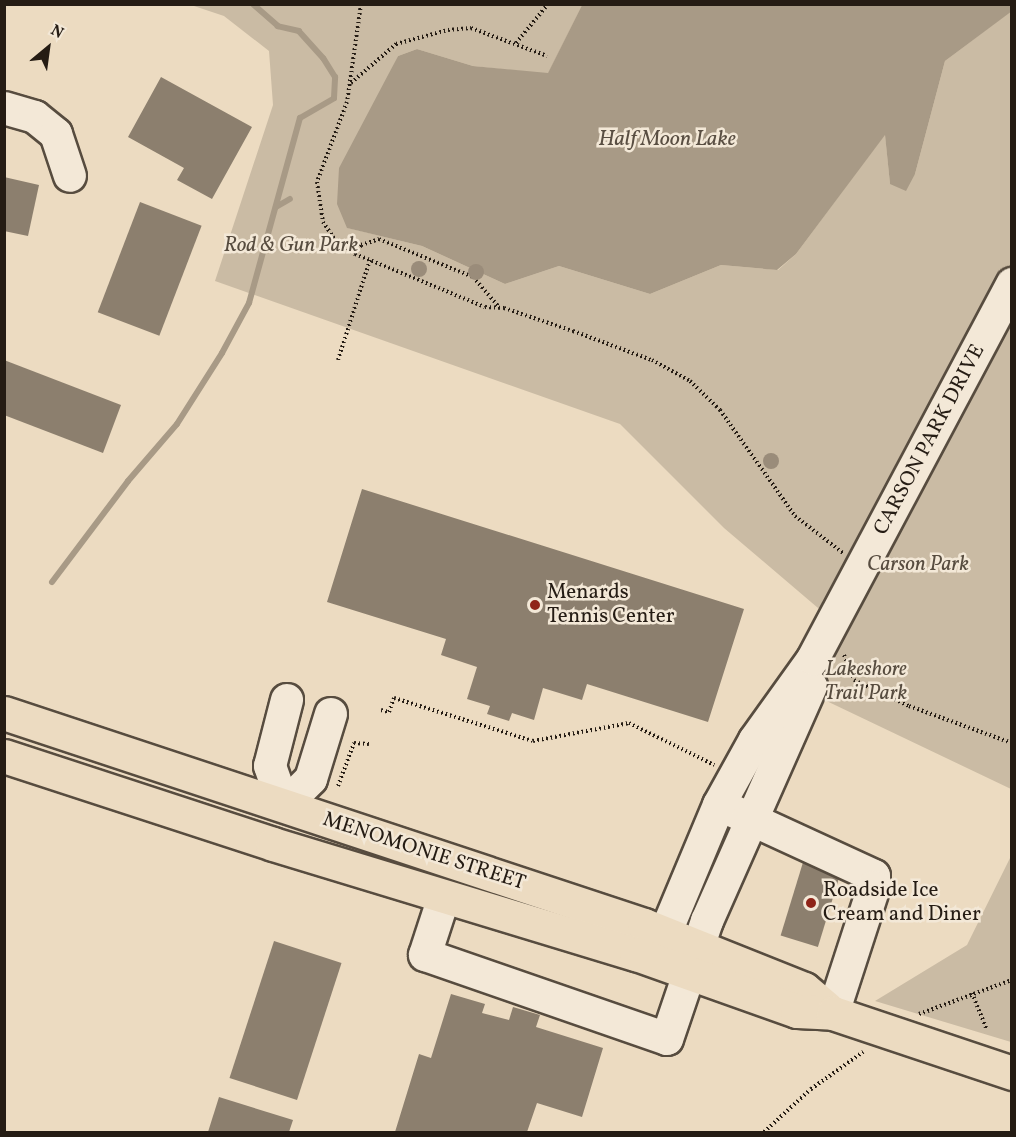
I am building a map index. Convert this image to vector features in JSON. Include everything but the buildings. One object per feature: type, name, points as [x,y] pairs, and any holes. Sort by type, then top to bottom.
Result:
[{"type":"main road","name":"MENOMONIE STREET","points":[[4,713],[284,806],[692,960],[797,1011],[833,1013],[1011,1073]]},
{"type":"main road","name":"MENOMONIE STREET","points":[[4,756],[63,777],[444,897],[659,947]]},
{"type":"main road","points":[[4,776],[63,777]]},
{"type":"street","points":[[4,108],[35,117],[56,134],[70,176]]},
{"type":"street","name":"CARSON PARK DRIVE","points":[[659,947],[719,805],[754,740],[813,659],[1011,284]]},
{"type":"street","name":"CARSON PARK DRIVE","points":[[444,897],[425,956],[668,1039],[692,960],[750,820],[811,686],[813,659]]},
{"type":"street","points":[[284,806],[270,766],[287,700]]},
{"type":"street","points":[[273,844],[284,806],[311,779],[331,714]]},
{"type":"street","points":[[719,805],[874,876],[833,1013]]},
{"type":"path","points":[[361,4],[351,84],[316,182],[323,222],[333,237],[355,254],[485,307],[499,308],[652,360],[690,381],[720,410],[795,516],[822,541],[851,558]]},
{"type":"path","points":[[516,43],[548,4]]},
{"type":"path","points":[[351,84],[396,44],[448,30],[471,28],[547,56]]},
{"type":"path","points":[[355,254],[361,244],[378,238],[473,277],[499,308]]},
{"type":"path","points":[[338,360],[370,260]]},
{"type":"path","points":[[845,647],[845,664],[854,680],[909,706],[1011,743]]},
{"type":"path","points":[[381,710],[390,712],[394,699],[532,741],[630,723],[715,765]]},
{"type":"path","points":[[338,786],[351,748],[359,742],[369,744]]},
{"type":"path","points":[[918,1015],[1011,980]]},
{"type":"path","points":[[972,993],[986,1028]]},
{"type":"path","points":[[764,1132],[811,1089],[863,1052]]},
{"type":"green space","points":[[191,5],[582,5],[548,74],[473,66],[417,49],[398,56],[381,91],[348,228],[422,246],[505,284],[559,266],[650,294],[721,265],[778,270],[796,254],[885,134],[890,184],[915,174],[945,61],[1011,11],[1011,789],[814,695],[845,631],[724,528],[620,424],[215,281],[273,105],[269,51],[224,16]]},
{"type":"green space","points":[[1011,856],[1011,1042],[875,1001],[967,945]]},
{"type":"water","name":"Half Moon Lake","points":[[1011,4],[1012,11],[945,61],[915,174],[906,191],[890,184],[885,135],[796,254],[777,270],[721,265],[650,294],[559,266],[505,284],[422,246],[347,228],[337,204],[339,168],[398,56],[417,49],[473,66],[548,73],[582,5]]},
{"type":"waterway","points":[[52,582],[128,481],[177,424],[222,353],[249,303],[300,118],[334,98],[335,77],[323,58],[299,31],[278,26],[253,4]]},
{"type":"waterway","points":[[276,207],[290,199]]},
{"type":"place","name":"Menards Tennis Center","points":[[535,605]]},
{"type":"place","name":"Roadside Ice Cream and Diner","points":[[811,903]]},
{"type":"park label","name":"Rod & Gun Park","points":[[291,246]]},
{"type":"park label","name":"Carson Park","points":[[918,565]]},
{"type":"park label","name":"Lakeshore Trail Park","points":[[866,682]]}]
